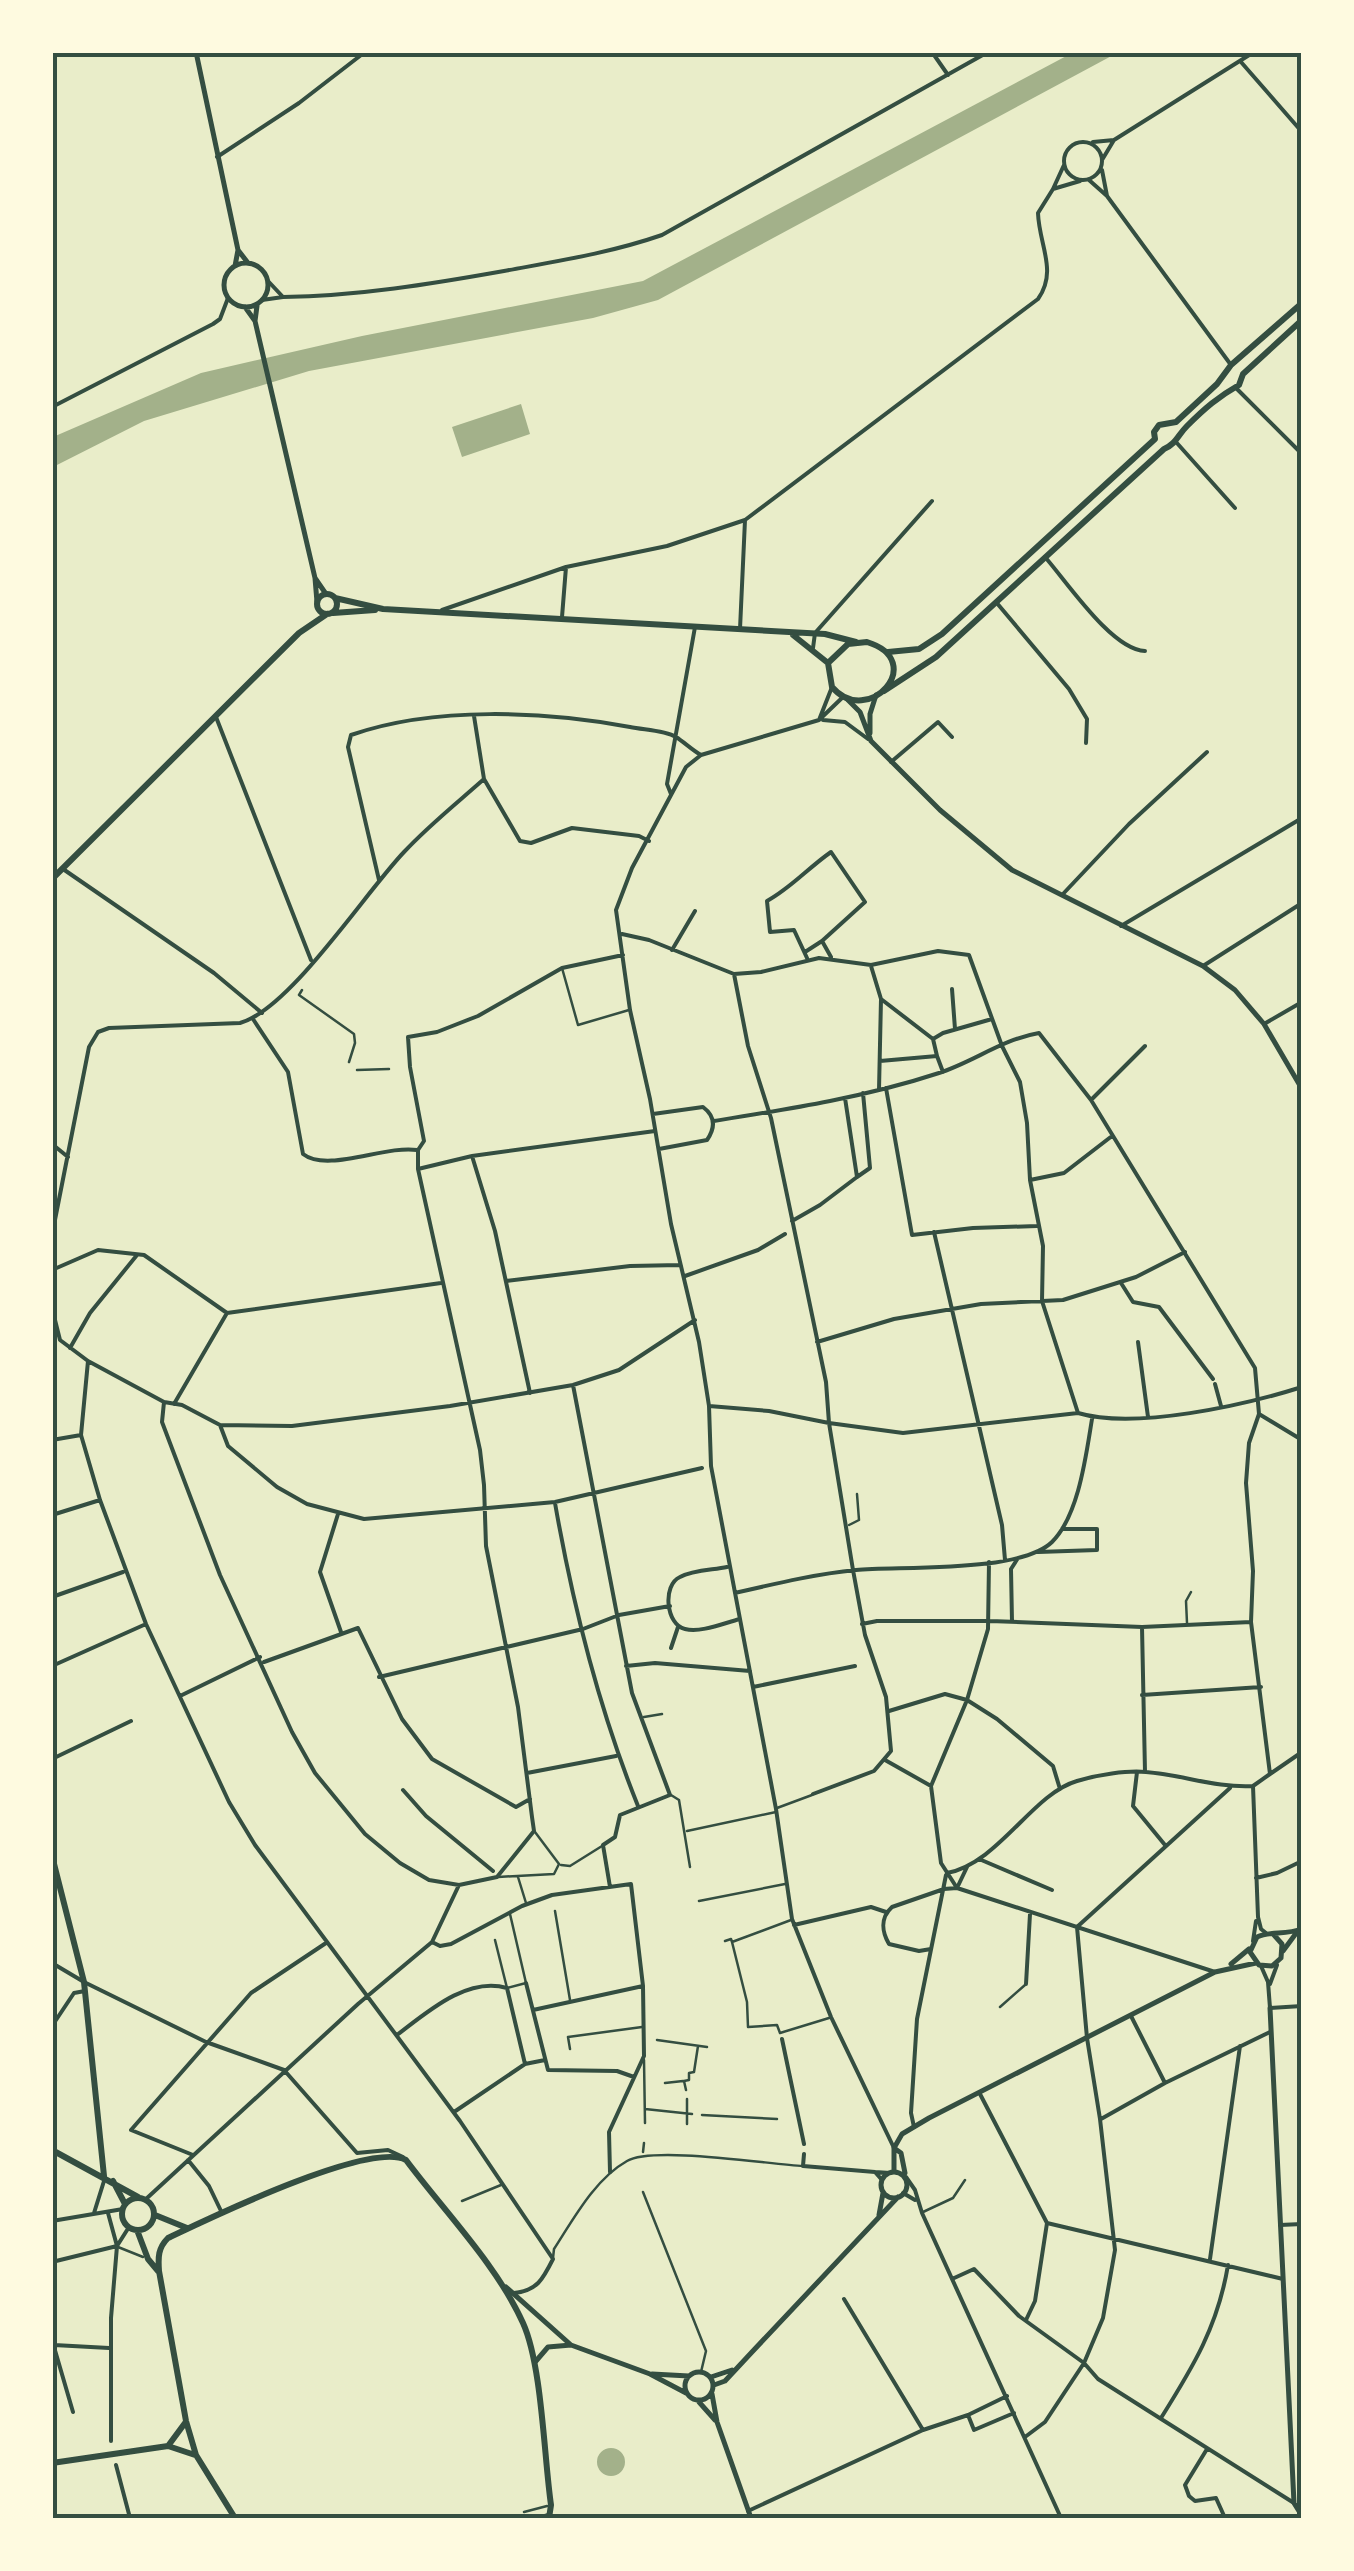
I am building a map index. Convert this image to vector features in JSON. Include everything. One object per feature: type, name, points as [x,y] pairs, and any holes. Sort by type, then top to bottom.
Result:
[{"type":"main road","points":[[888,652],[919,649],[942,634],[1154,440],[1156,428],[1176,422],[1218,384],[1231,364],[1302,304]]},
{"type":"main road","points":[[1242,374],[1302,320]]},
{"type":"main road","points":[[788,632],[828,663],[832,687],[845,698],[867,700],[880,693],[936,657],[1176,442],[1182,430],[1224,392],[1236,388],[1242,382],[1242,374],[1238,366],[1231,364]]},
{"type":"main road","points":[[1154,440],[1164,450]]},
{"type":"main road","points":[[330,596],[384,609],[432,613],[815,633],[880,646],[888,652],[894,672],[880,693]]},
{"type":"main road","points":[[52,879],[302,630],[318,605],[330,596]]},
{"type":"main road","points":[[302,630],[337,606],[330,596]]},
{"type":"main road","points":[[318,605],[329,614],[384,609]]},
{"type":"main road","points":[[828,663],[838,650],[856,642]]},
{"type":"main road","points":[[52,1856],[84,1987],[108,2178],[124,2206],[122,2219],[133,2229],[158,2272]]},
{"type":"main road","points":[[52,2150],[153,2206],[155,2216],[147,2228],[133,2229]]},
{"type":"main road","points":[[236,2518],[196,2455],[186,2422],[158,2272],[162,2244],[222,2213],[352,2162],[386,2155],[402,2157],[501,2284],[524,2326],[534,2374],[550,2513]]},
{"type":"main road","points":[[124,2206],[142,2198]]},
{"type":"main road","points":[[155,2216],[188,2228]]},
{"type":"main road","points":[[168,2446],[186,2422]]},
{"type":"main road","points":[[52,2463],[168,2446],[196,2455]]},
{"type":"street","points":[[196,52],[238,250],[248,264]]},
{"type":"street","points":[[217,157],[299,103],[365,52]]},
{"type":"street","points":[[932,52],[948,75]]},
{"type":"street","points":[[244,308],[283,296],[420,286],[626,248],[662,235],[988,52]]},
{"type":"street","points":[[432,613],[566,567],[667,546],[745,520],[1038,299],[1047,287],[1050,273],[1038,213],[1072,145],[1114,140],[1254,52]]},
{"type":"street","points":[[1241,62],[1302,132]]},
{"type":"street","points":[[1053,189],[1086,180],[1102,163],[1114,140]]},
{"type":"street","points":[[1089,143],[1098,149],[1107,196]]},
{"type":"street","points":[[1064,165],[1073,178],[1086,180],[1107,196],[1231,364]]},
{"type":"street","points":[[52,407],[213,324],[220,318],[228,298],[226,278],[235,266],[238,250]]},
{"type":"street","points":[[235,266],[248,264],[261,269],[283,296]]},
{"type":"street","points":[[268,282],[256,322],[318,605]]},
{"type":"street","points":[[228,298],[256,322]]},
{"type":"street","points":[[1236,388],[1302,454]]},
{"type":"street","points":[[1176,442],[1235,508]]},
{"type":"street","points":[[813,648],[815,633],[932,501]]},
{"type":"street","points":[[740,630],[745,520]]},
{"type":"street","points":[[1045,558],[1080,597],[1087,611],[1114,637],[1134,651],[1145,652]]},
{"type":"street","points":[[562,620],[566,567]]},
{"type":"street","points":[[314,578],[330,596]]},
{"type":"street","points":[[996,602],[1069,689],[1086,718],[1086,744]]},
{"type":"street","points":[[671,794],[668,784],[695,627]]},
{"type":"street","points":[[819,720],[832,687]]},
{"type":"street","points":[[870,741],[870,714],[880,693]]},
{"type":"street","points":[[819,720],[845,698],[860,712],[870,741]]},
{"type":"street","points":[[379,880],[348,747],[352,734],[416,720],[510,715],[611,724],[675,736],[701,755]]},
{"type":"street","points":[[474,716],[484,779],[520,841],[531,843],[572,828],[648,840]]},
{"type":"street","points":[[216,717],[312,961]]},
{"type":"street","points":[[714,2386],[824,2277],[908,2185],[901,2153],[894,2148],[831,2018],[793,1922],[754,1686],[711,1466],[709,1406],[695,1320],[630,1010],[616,910],[632,868],[686,767],[701,755],[819,720],[845,722],[1012,870],[1203,966],[1234,990],[1264,1024],[1302,1089]]},
{"type":"street","points":[[891,762],[938,722],[952,737]]},
{"type":"street","points":[[1062,895],[1129,824],[1207,752]]},
{"type":"street","points":[[52,1235],[89,1047],[98,1032],[109,1028],[240,1023],[254,1019],[291,989],[412,843],[484,779]]},
{"type":"street","points":[[1122,926],[1302,818]]},
{"type":"street","points":[[804,952],[865,902],[831,852],[794,880],[789,889],[767,902],[770,932],[794,930],[807,960]]},
{"type":"street","points":[[63,869],[214,972],[262,1013]]},
{"type":"street","points":[[1203,966],[1302,902]]},
{"type":"street","points":[[672,950],[695,911]]},
{"type":"street","points":[[620,934],[734,974],[761,972],[807,960],[832,958],[871,966],[938,951],[969,955],[1002,1046],[1020,1082],[1030,1180],[1043,1246],[1042,1302],[1078,1413]]},
{"type":"street","points":[[822,941],[832,958]]},
{"type":"street","points":[[623,955],[562,968],[478,1016],[437,1032],[408,1037],[424,1141],[418,1150],[418,1168],[480,1450],[486,1546],[506,1645],[534,1830],[559,1864],[570,1866],[615,1837],[620,1815],[670,1794]]},
{"type":"street","points":[[871,966],[881,1000],[882,1089],[912,1235],[1040,1226]]},
{"type":"street","points":[[562,968],[578,1025],[630,1010]]},
{"type":"street","points":[[686,1831],[776,1810],[874,1771],[891,1751],[888,1711],[862,1624],[829,1424],[826,1382],[734,974]]},
{"type":"street","points":[[952,988],[955,1029]]},
{"type":"street","points":[[302,990],[299,995],[354,1034],[356,1043],[349,1062]]},
{"type":"street","points":[[881,1000],[933,1039],[944,1072]]},
{"type":"street","points":[[1264,1024],[1302,1002]]},
{"type":"street","points":[[254,1019],[288,1072],[303,1154],[319,1162],[403,1148],[418,1150]]},
{"type":"street","points":[[933,1039],[992,1019]]},
{"type":"street","points":[[714,1121],[768,1114],[882,1089],[944,1072],[1019,1036],[1038,1033],[1091,1100],[1255,1368],[1259,1414],[1250,1443],[1246,1482],[1253,1571],[1250,1622],[1270,1774]]},
{"type":"street","points":[[1091,1100],[1145,1046]]},
{"type":"street","points":[[880,1060],[937,1056]]},
{"type":"street","points":[[356,1070],[389,1069]]},
{"type":"street","points":[[792,1221],[870,1168],[863,1093]]},
{"type":"street","points":[[845,1097],[857,1177]]},
{"type":"street","points":[[653,1114],[702,1107],[714,1121],[707,1140],[659,1149]]},
{"type":"street","points":[[418,1168],[472,1156],[656,1130]]},
{"type":"street","points":[[1030,1180],[1064,1173],[1112,1136]]},
{"type":"street","points":[[52,1144],[68,1157]]},
{"type":"street","points":[[472,1156],[506,1282],[530,1393]]},
{"type":"street","points":[[684,1276],[758,1250],[794,1229]]},
{"type":"street","points":[[934,1232],[1002,1525],[1006,1560]]},
{"type":"street","points":[[52,1270],[98,1250],[137,1254],[172,1272],[228,1313],[441,1283]]},
{"type":"street","points":[[816,1342],[894,1319],[999,1302],[1063,1300],[1121,1283],[1185,1252]]},
{"type":"street","points":[[70,1348],[90,1313],[137,1254]]},
{"type":"street","points":[[506,1282],[630,1266],[682,1264]]},
{"type":"street","points":[[1121,1283],[1133,1302],[1159,1307],[1214,1381],[1221,1406]]},
{"type":"street","points":[[52,1308],[60,1340],[88,1361],[164,1402],[220,1425],[292,1426],[572,1386],[618,1370],[695,1320]]},
{"type":"street","points":[[174,1404],[228,1313]]},
{"type":"street","points":[[52,1342],[60,1340]]},
{"type":"street","points":[[1138,1342],[1148,1417]]},
{"type":"street","points":[[88,1361],[80,1435],[100,1500],[146,1624],[229,1802],[255,1845],[396,2035],[553,2259]]},
{"type":"street","points":[[572,1386],[626,1666],[670,1794],[680,1800],[690,1868]]},
{"type":"street","points":[[709,1406],[769,1411],[829,1424],[903,1433],[1078,1413],[1092,1417],[1148,1417],[1258,1401],[1302,1387]]},
{"type":"street","points":[[164,1402],[162,1422],[203,1534],[292,1732],[332,1798],[365,1834],[400,1863],[429,1880],[458,1884],[495,1874],[554,1874],[559,1864]]},
{"type":"street","points":[[1259,1414],[1302,1440]]},
{"type":"street","points":[[1038,1552],[1062,1529],[1083,1476],[1092,1417]]},
{"type":"street","points":[[220,1425],[228,1446],[277,1487],[307,1504],[364,1518],[555,1502],[711,1466]]},
{"type":"street","points":[[52,1440],[80,1435]]},
{"type":"street","points":[[846,1525],[859,1520],[857,1494]]},
{"type":"street","points":[[52,1515],[100,1500]]},
{"type":"street","points":[[555,1502],[592,1674],[638,1806]]},
{"type":"street","points":[[338,1514],[320,1572],[341,1632]]},
{"type":"street","points":[[735,1593],[853,1570],[990,1562],[1038,1552],[1097,1550],[1097,1529],[1062,1529]]},
{"type":"street","points":[[1012,1622],[1011,1569],[1018,1558]]},
{"type":"street","points":[[989,1572],[997,1561]]},
{"type":"street","points":[[957,1888],[941,1863],[931,1786],[967,1700],[990,1621],[990,1562]]},
{"type":"street","points":[[729,1567],[681,1576],[673,1582],[669,1592],[672,1619],[678,1627],[690,1631],[740,1619]]},
{"type":"street","points":[[52,1597],[124,1572]]},
{"type":"street","points":[[1187,1625],[1186,1601],[1191,1592]]},
{"type":"street","points":[[379,1677],[583,1629],[618,1615],[670,1606]]},
{"type":"street","points":[[862,1624],[990,1621],[1142,1627],[1250,1622]]},
{"type":"street","points":[[52,1666],[146,1624]]},
{"type":"street","points":[[670,1648],[678,1627]]},
{"type":"street","points":[[1142,1627],[1145,1772]]},
{"type":"street","points":[[180,1696],[261,1660],[358,1628],[402,1719],[432,1759],[516,1807],[530,1799]]},
{"type":"street","points":[[626,1666],[655,1663],[751,1671]]},
{"type":"street","points":[[754,1686],[856,1666]]},
{"type":"street","points":[[1142,1695],[1261,1686]]},
{"type":"street","points":[[888,1711],[944,1694],[967,1700],[1054,1766],[1060,1789]]},
{"type":"street","points":[[641,1718],[662,1714]]},
{"type":"street","points":[[52,1759],[130,1721]]},
{"type":"street","points":[[947,1874],[979,1860],[1060,1789],[1076,1781],[1145,1772],[1230,1788],[1254,1786],[1302,1752]]},
{"type":"street","points":[[527,1773],[618,1756]]},
{"type":"street","points":[[885,1760],[931,1786]]},
{"type":"street","points":[[1138,1772],[1133,1806],[1165,1845]]},
{"type":"street","points":[[931,1949],[920,1951],[890,1944],[884,1931],[886,1912],[944,1889],[957,1888],[1217,1971],[1258,1964],[1272,1966],[1281,1957],[1282,1944],[1260,1926],[1254,1786]]},
{"type":"street","points":[[1077,1927],[1230,1788]]},
{"type":"street","points":[[402,1790],[426,1816],[495,1874]]},
{"type":"street","points":[[495,1874],[534,1830]]},
{"type":"street","points":[[603,1845],[610,1887]]},
{"type":"street","points":[[979,1860],[1052,1890]]},
{"type":"street","points":[[1256,1878],[1302,1861]]},
{"type":"street","points":[[957,1888],[967,1867]]},
{"type":"street","points":[[914,2127],[913,2054],[947,1874]]},
{"type":"street","points":[[517,1876],[526,1904]]},
{"type":"street","points":[[699,1901],[787,1883]]},
{"type":"street","points":[[142,2198],[432,1942],[458,1884]]},
{"type":"street","points":[[432,1942],[440,1946],[450,1944],[526,1904],[631,1884],[643,1986],[645,2123]]},
{"type":"street","points":[[1257,1906],[1252,1956],[1269,1993]]},
{"type":"street","points":[[732,1942],[793,1922],[871,1907],[886,1912]]},
{"type":"street","points":[[555,1910],[570,2002]]},
{"type":"street","points":[[510,1914],[548,2070],[617,2070],[634,2077]]},
{"type":"street","points":[[1000,2006],[1026,1984],[1030,1914]]},
{"type":"street","points":[[491,1922],[493,1930]]},
{"type":"street","points":[[1025,2436],[1045,2422],[1084,2362],[1103,2318],[1116,2241],[1087,2038],[1077,1927]]},
{"type":"street","points":[[882,2180],[892,2172],[894,2148],[902,2134],[1217,1971],[1242,1957],[1259,1936],[1300,1929]]},
{"type":"street","points":[[1294,2503],[1269,1993],[1272,1972],[1289,1940],[1300,1929]]},
{"type":"street","points":[[496,1940],[525,2064]]},
{"type":"street","points":[[725,1940],[732,1942],[748,2027],[777,2025],[804,2144]]},
{"type":"street","points":[[222,2213],[190,2157],[131,2130],[251,1994],[326,1943]]},
{"type":"street","points":[[52,1963],[84,1987],[206,2042],[284,2070],[358,2153],[388,2150],[402,2157]]},
{"type":"street","points":[[396,2035],[457,1994],[526,1983]]},
{"type":"street","points":[[533,2010],[643,1986]]},
{"type":"street","points":[[52,2026],[74,1992],[84,1987]]},
{"type":"street","points":[[1270,2008],[1302,2006]]},
{"type":"street","points":[[1131,2015],[1165,2083]]},
{"type":"street","points":[[781,2036],[831,2018]]},
{"type":"street","points":[[570,2048],[568,2038],[643,2027]]},
{"type":"street","points":[[1100,2119],[1270,2032]]},
{"type":"street","points":[[657,2040],[707,2047]]},
{"type":"street","points":[[665,2084],[689,2080],[696,2068],[698,2046]]},
{"type":"street","points":[[1210,2260],[1240,2046]]},
{"type":"street","points":[[610,2172],[609,2132],[644,2056]]},
{"type":"street","points":[[452,2113],[525,2064],[544,2060]]},
{"type":"street","points":[[684,2081],[686,2090]]},
{"type":"street","points":[[980,2094],[1047,2224],[1036,2301],[1025,2321]]},
{"type":"street","points":[[687,2099],[687,2124]]},
{"type":"street","points":[[645,2109],[689,2115]]},
{"type":"street","points":[[702,2115],[777,2118]]},
{"type":"street","points":[[751,2128],[752,2118]]},
{"type":"street","points":[[642,2154],[644,2143]]},
{"type":"street","points":[[684,2148],[684,2157]]},
{"type":"street","points":[[747,2162],[748,2153]]},
{"type":"street","points":[[514,2293],[532,2290],[542,2282],[554,2249],[610,2172],[642,2154],[906,2176]]},
{"type":"street","points":[[803,2166],[804,2154]]},
{"type":"street","points":[[875,2172],[882,2180],[883,2193],[878,2218]]},
{"type":"street","points":[[906,2176],[1061,2518]]},
{"type":"street","points":[[94,2213],[108,2178]]},
{"type":"street","points":[[922,2212],[952,2198],[965,2180]]},
{"type":"street","points":[[462,2201],[502,2185]]},
{"type":"street","points":[[642,2192],[706,2351],[701,2372]]},
{"type":"street","points":[[883,2193],[891,2198],[901,2195],[918,2203]]},
{"type":"street","points":[[52,2221],[108,2213],[124,2206]]},
{"type":"street","points":[[108,2213],[117,2246],[110,2348],[111,2441]]},
{"type":"street","points":[[1047,2224],[1283,2278]]},
{"type":"street","points":[[1280,2224],[1302,2224]]},
{"type":"street","points":[[52,2262],[117,2246],[133,2229]]},
{"type":"street","points":[[117,2246],[148,2258]]},
{"type":"street","points":[[1161,2418],[1192,2369],[1217,2318],[1228,2265]]},
{"type":"street","points":[[952,2278],[974,2269],[1025,2321],[1084,2362],[1098,2379],[1294,2503],[1302,2516]]},
{"type":"street","points":[[824,2277],[829,2284]]},
{"type":"street","points":[[501,2284],[572,2344],[650,2374],[686,2393],[698,2400],[717,2422]]},
{"type":"street","points":[[844,2299],[911,2402],[923,2430]]},
{"type":"street","points":[[72,2412],[53,2342],[110,2348]]},
{"type":"street","points":[[534,2374],[536,2358],[544,2349],[572,2344]]},
{"type":"street","points":[[977,2352],[984,2348]]},
{"type":"street","points":[[711,2377],[735,2369]]},
{"type":"street","points":[[650,2374],[689,2376],[701,2372],[711,2377],[717,2422],[750,2515],[923,2430],[968,2416],[1006,2396]]},
{"type":"street","points":[[686,2393],[689,2376]]},
{"type":"street","points":[[698,2400],[712,2394]]},
{"type":"street","points":[[968,2416],[974,2430],[1014,2413]]},
{"type":"street","points":[[1208,2449],[1186,2485],[1195,2501],[1216,2498],[1226,2518]]},
{"type":"street","points":[[116,2466],[130,2518]]},
{"type":"street","points":[[524,2512],[550,2513]]},
{"type":"street","points":[[535,2518],[550,2513]]},
{"type":"shaded area","points":[[1072,53],[1117,53],[658,300],[593,318],[309,371],[144,421],[53,467],[53,437],[201,373],[362,336],[643,281]]},
{"type":"shaded area","points":[[521,404],[530,434],[462,457],[452,427]]},
{"type":"shaded area","points":[[611,2448],[621,2452],[625,2462],[621,2472],[611,2476],[601,2472],[597,2462],[601,2452]]}]
